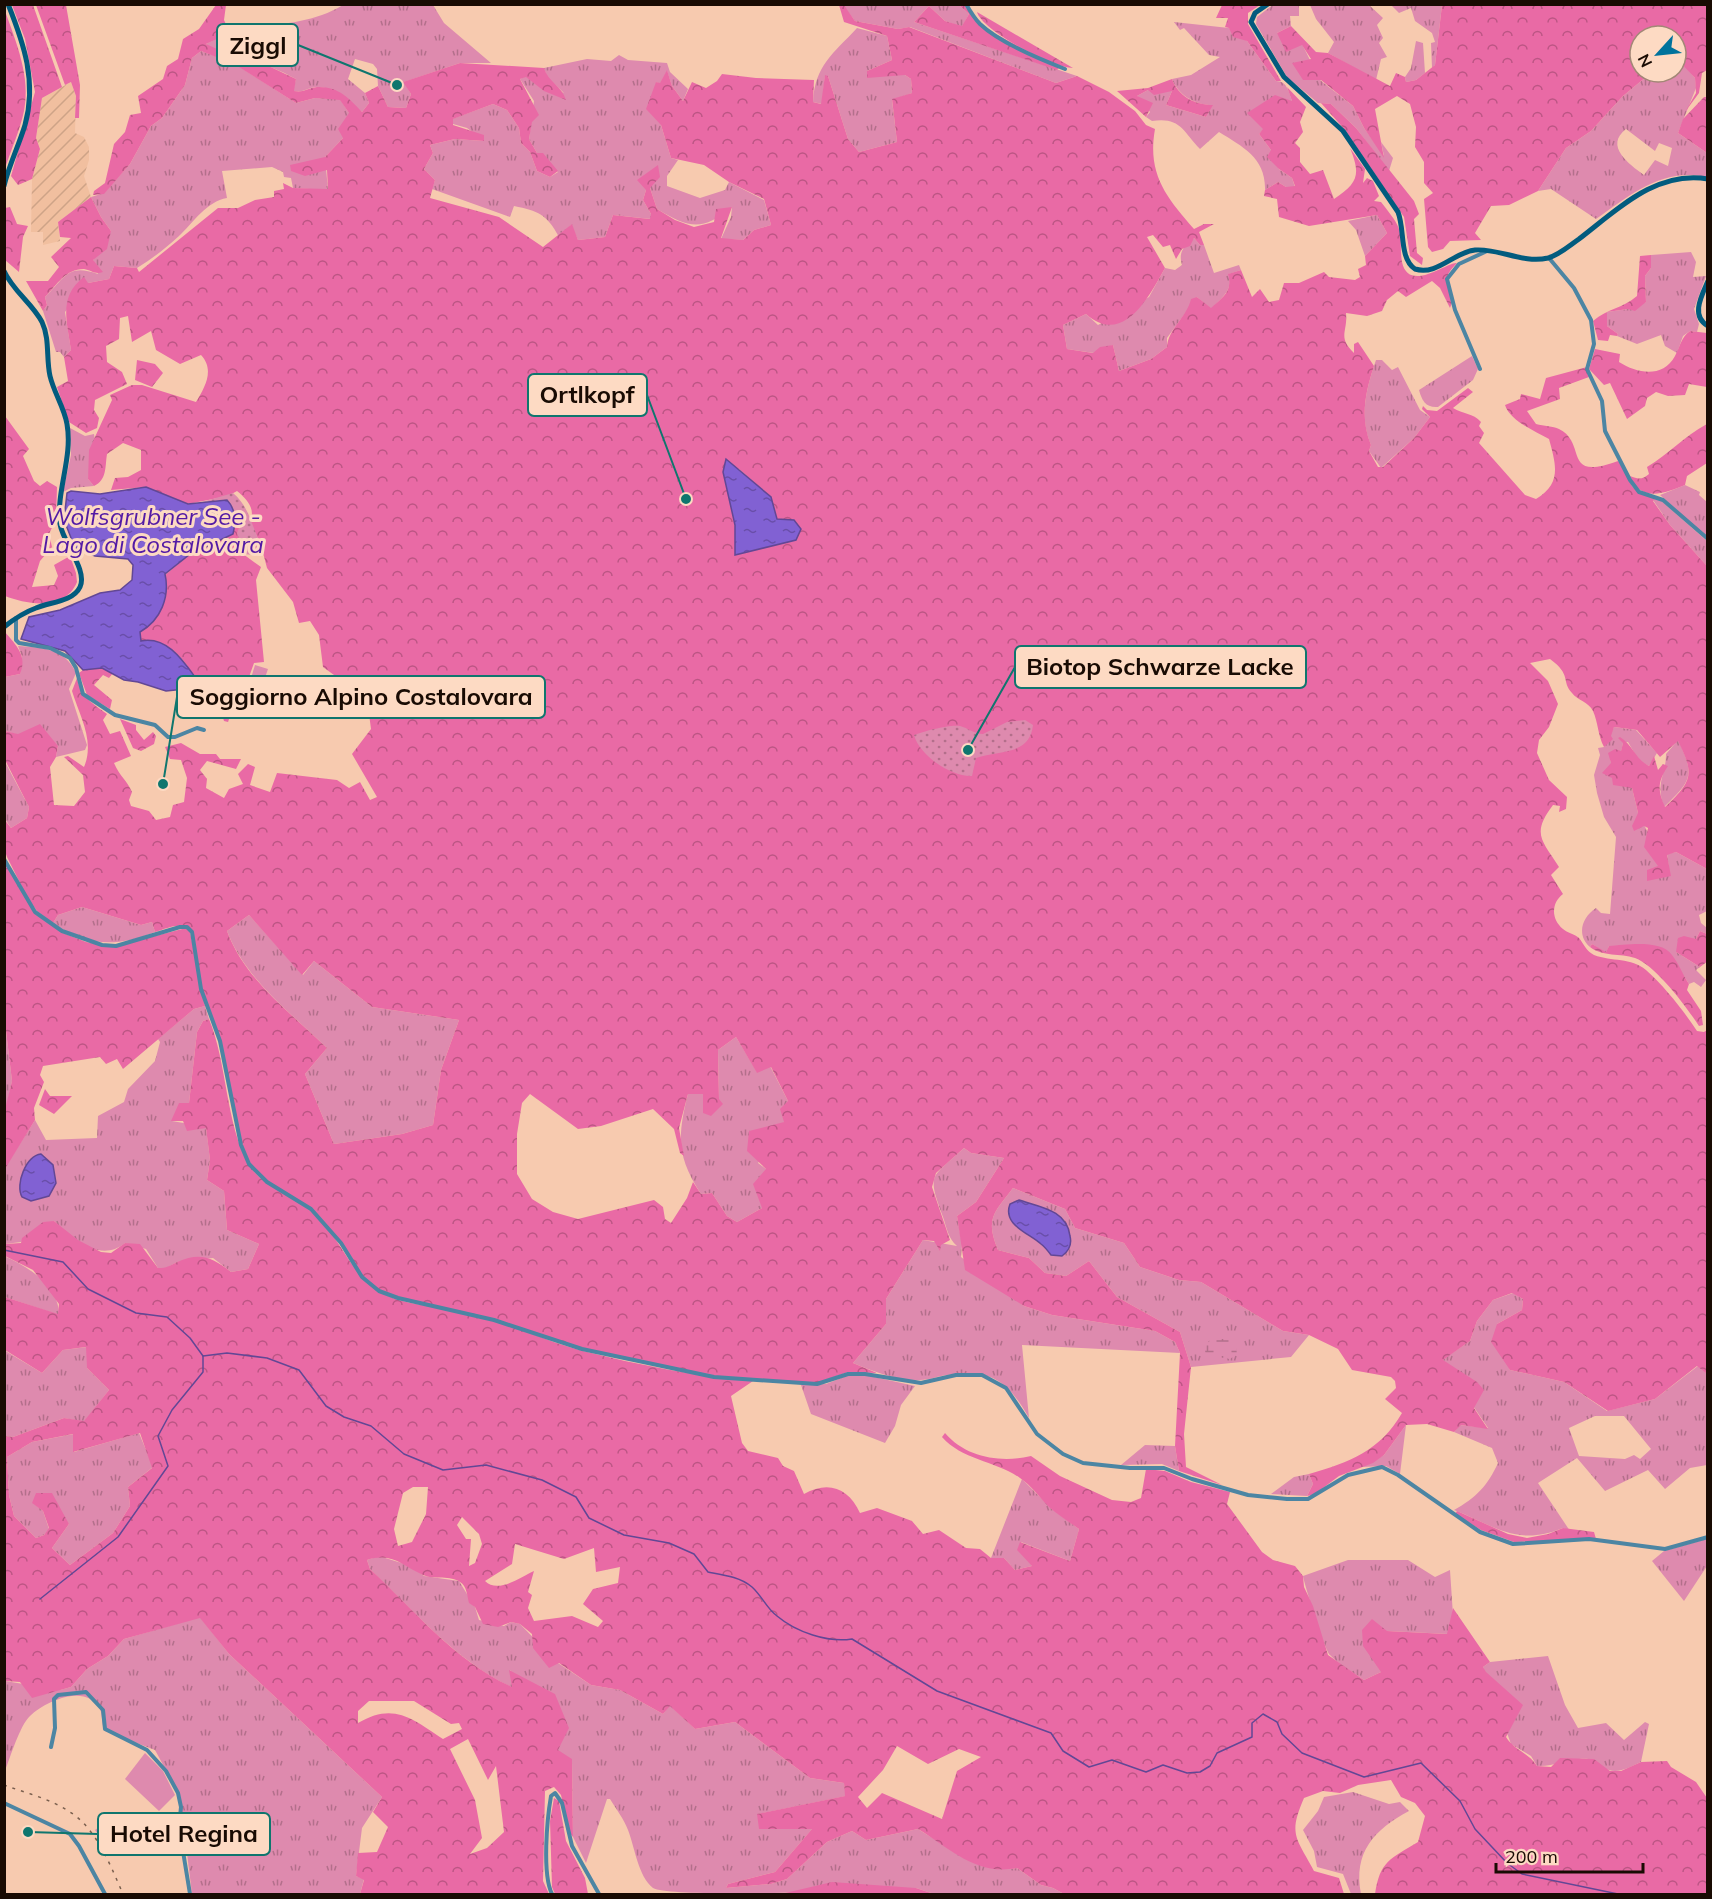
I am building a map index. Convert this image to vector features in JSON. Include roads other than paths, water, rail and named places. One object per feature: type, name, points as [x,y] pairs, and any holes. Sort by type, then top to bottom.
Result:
[{"type":"main road","points":[[4,186],[25,124],[30,100],[30,74],[22,39],[8,4]]},
{"type":"main road","points":[[1268,4],[1252,18],[1251,22],[1256,33],[1284,78],[1325,113],[1356,148],[1398,212],[1402,222],[1406,256],[1409,264],[1415,269],[1428,270],[1464,252],[1487,250],[1537,260],[1549,258],[1567,248],[1650,187],[1678,179],[1707,179]]},
{"type":"main road","points":[[4,271],[16,291],[34,310],[42,324],[50,376],[67,424],[67,452],[62,482],[60,521],[67,546],[81,572],[80,587],[68,598],[37,607],[4,627]]},
{"type":"main road","points":[[1707,281],[1698,309],[1700,320],[1707,326]]},
{"type":"street","points":[[966,4],[980,24],[1035,58],[1065,69]]},
{"type":"street","points":[[1272,4],[1282,4]]},
{"type":"street","points":[[1480,369],[1455,310],[1447,279],[1459,264],[1487,250]]},
{"type":"street","points":[[1549,258],[1574,288],[1591,320],[1594,344],[1587,369],[1602,401],[1605,431],[1630,480],[1639,492],[1663,500],[1707,539]]},
{"type":"street","points":[[16,618],[16,640],[19,643],[58,651],[70,658],[76,668],[83,694],[108,711],[126,720],[155,725],[168,736],[176,737],[197,728],[204,730]]},
{"type":"street","points":[[4,858],[35,912],[62,931],[102,945],[116,946],[180,927],[187,927],[192,932],[201,989],[219,1041],[241,1145],[249,1164],[267,1182],[310,1209],[341,1243],[362,1277],[380,1291],[398,1298],[494,1320],[582,1349],[677,1371],[714,1377],[817,1384],[849,1374],[865,1374],[921,1383],[956,1375],[982,1375],[1006,1388],[1037,1434],[1063,1454],[1083,1463],[1130,1468],[1164,1468],[1192,1479],[1248,1495],[1287,1500],[1308,1499],[1348,1475],[1382,1467],[1398,1475],[1480,1532],[1513,1544],[1589,1539],[1665,1549],[1707,1537]]},
{"type":"street","points":[[51,1747],[55,1728],[54,1699],[58,1695],[86,1692],[103,1710],[105,1729],[146,1749],[157,1759],[178,1795],[181,1807],[179,1827],[190,1894]]},
{"type":"street","points":[[552,1894],[547,1878],[548,1820],[551,1796],[555,1793],[562,1803],[572,1846],[599,1894]]},
{"type":"street","points":[[4,1803],[70,1834],[79,1845],[105,1894]]},
{"type":"water","points":[[726,459],[771,497],[777,519],[794,520],[801,529],[796,540],[735,555],[735,525],[723,472]]},
{"type":"water","name":"Wolfsgrubner See - Lago di Costalovara","points":[[146,487],[188,504],[227,500],[234,516],[233,534],[189,555],[165,574],[166,591],[162,607],[153,621],[140,632],[141,641],[150,640],[166,645],[185,663],[195,677],[194,682],[185,689],[166,691],[124,680],[102,668],[83,670],[65,651],[21,639],[29,617],[60,610],[100,593],[120,590],[132,580],[133,565],[128,559],[95,556],[75,548],[64,520],[67,493],[71,491],[100,494]]},
{"type":"water","points":[[41,1154],[53,1165],[56,1183],[49,1196],[31,1201],[22,1197],[21,1178],[31,1160]]},
{"type":"water","points":[[1019,1200],[1051,1211],[1064,1220],[1071,1242],[1068,1250],[1062,1256],[1051,1255],[1042,1245],[1013,1223],[1010,1218],[1010,1204]]},
{"type":"waterway","points":[[4,1250],[63,1262],[88,1289],[136,1313],[167,1317],[190,1338],[203,1356],[227,1353],[267,1358],[299,1370],[326,1406],[344,1417],[371,1426],[404,1454],[443,1470],[486,1465],[542,1480],[576,1497],[589,1518],[624,1535],[669,1543],[694,1554],[708,1572],[742,1581],[756,1591],[773,1613],[793,1627],[823,1638],[852,1639],[937,1691],[1051,1733],[1063,1751],[1089,1767],[1112,1760],[1146,1772],[1163,1765],[1187,1773],[1200,1772],[1210,1766],[1217,1753],[1252,1737],[1252,1723],[1263,1714],[1277,1722],[1282,1734],[1302,1753],[1364,1777],[1421,1763],[1460,1801],[1475,1829],[1507,1863],[1522,1874],[1618,1894]]},
{"type":"waterway","points":[[40,1599],[118,1537],[168,1466],[158,1436],[172,1410],[203,1372],[203,1356]]},
{"type":"railway","points":[[4,1785],[55,1803],[80,1819],[102,1849],[123,1894]]},
{"type":"place","name":"Ziggl","points":[[397,85]]},
{"type":"place","name":"Ortlkopf","points":[[686,499]]},
{"type":"place","name":"Biotop Schwarze Lacke","points":[[968,750]]},
{"type":"place","name":"Soggiorno Alpino Costalovara","points":[[163,784]]},
{"type":"place","name":"Hotel Regina","points":[[28,1832]]}]
